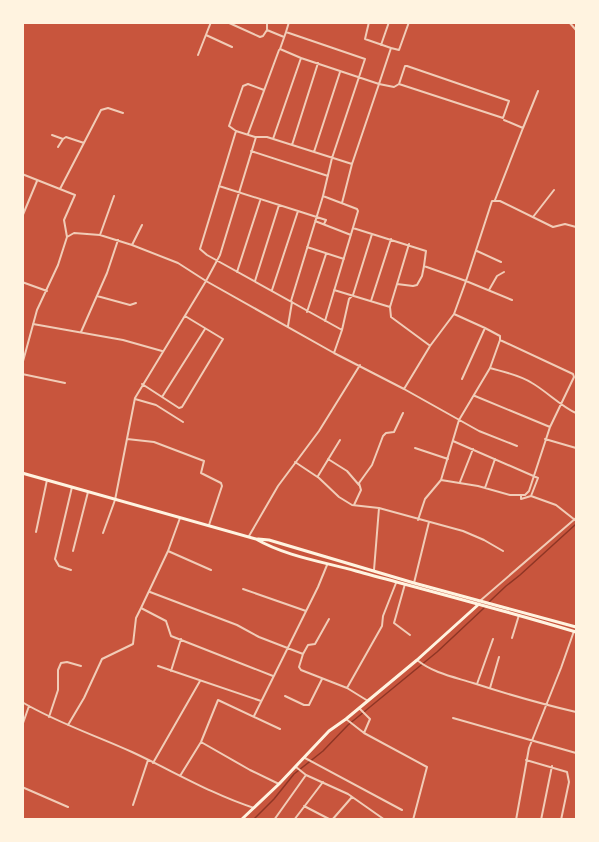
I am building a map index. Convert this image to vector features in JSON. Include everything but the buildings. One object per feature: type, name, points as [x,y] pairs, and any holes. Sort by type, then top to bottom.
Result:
[{"type":"main road","points":[[22,473],[256,539],[269,540],[374,570],[418,586]]},
{"type":"main road","points":[[256,539],[265,545],[396,582],[482,603],[575,632]]},
{"type":"main road","points":[[241,819],[299,769],[305,758],[329,731],[348,721],[359,708],[419,661],[482,603],[494,604],[576,627]]},
{"type":"street","points":[[198,55],[211,22]]},
{"type":"street","points":[[227,22],[260,37],[267,30],[267,22]]},
{"type":"street","points":[[235,27],[237,22]]},
{"type":"street","points":[[248,135],[290,22]]},
{"type":"street","points":[[369,22],[365,39],[399,50],[409,22]]},
{"type":"street","points":[[381,45],[389,22]]},
{"type":"street","points":[[569,22],[576,30]]},
{"type":"street","points":[[267,30],[284,37]]},
{"type":"street","points":[[286,32],[364,57],[332,158],[291,302],[288,327]]},
{"type":"street","points":[[206,35],[232,47]]},
{"type":"street","points":[[342,203],[352,164],[391,48]]},
{"type":"street","points":[[280,50],[394,87],[399,84],[405,66],[407,66],[509,101],[502,118],[399,84]]},
{"type":"street","points":[[273,139],[301,58]]},
{"type":"street","points":[[292,145],[318,63]]},
{"type":"street","points":[[315,152],[340,71]]},
{"type":"street","points":[[264,90],[248,84],[241,88],[229,126],[248,135],[273,139],[352,164]]},
{"type":"street","points":[[404,389],[430,346],[454,314],[477,251],[490,203],[495,200],[538,91]]},
{"type":"street","points":[[60,189],[101,110],[108,108],[123,113]]},
{"type":"street","points":[[504,120],[523,128]]},
{"type":"street","points":[[236,131],[200,248],[202,252],[342,330]]},
{"type":"street","points":[[52,135],[84,143]]},
{"type":"street","points":[[103,533],[115,500],[135,399],[217,260],[224,244],[256,137]]},
{"type":"street","points":[[58,147],[63,139]]},
{"type":"street","points":[[251,151],[328,176]]},
{"type":"street","points":[[22,174],[75,195],[64,220],[67,237],[47,291],[37,310],[22,365]]},
{"type":"street","points":[[22,217],[38,180]]},
{"type":"street","points":[[219,186],[326,220],[324,225]]},
{"type":"street","points":[[533,217],[554,190]]},
{"type":"street","points":[[100,235],[114,196]]},
{"type":"street","points":[[322,196],[358,211],[325,321]]},
{"type":"street","points":[[237,272],[261,199]]},
{"type":"street","points":[[495,200],[553,227],[566,224],[576,227]]},
{"type":"street","points":[[255,281],[279,205]]},
{"type":"street","points":[[272,291],[298,211]]},
{"type":"street","points":[[315,221],[351,235]]},
{"type":"street","points":[[132,245],[141,225]]},
{"type":"street","points":[[353,228],[426,251],[422,276],[417,285],[397,284]]},
{"type":"street","points":[[67,237],[74,233],[100,235],[178,263],[334,353],[479,431],[517,446]]},
{"type":"street","points":[[334,353],[349,299],[353,295],[372,234]]},
{"type":"street","points":[[371,301],[391,239]]},
{"type":"street","points":[[81,333],[118,240]]},
{"type":"street","points":[[409,244],[390,308],[390,315],[430,346]]},
{"type":"street","points":[[307,247],[344,259]]},
{"type":"street","points":[[477,251],[501,262]]},
{"type":"street","points":[[307,312],[326,254]]},
{"type":"street","points":[[424,266],[512,300]]},
{"type":"street","points":[[489,290],[497,276],[504,272]]},
{"type":"street","points":[[22,282],[47,291]]},
{"type":"street","points":[[334,290],[390,308]]},
{"type":"street","points":[[97,296],[130,305],[136,303]]},
{"type":"street","points":[[418,520],[425,499],[441,480],[459,420],[490,368],[500,340],[500,336],[454,314]]},
{"type":"street","points":[[142,384],[180,408],[190,395],[223,340],[185,316]]},
{"type":"street","points":[[33,324],[123,340],[163,351]]},
{"type":"street","points":[[162,397],[206,328]]},
{"type":"street","points":[[462,379],[485,328]]},
{"type":"street","points":[[500,340],[572,372],[574,377],[545,439],[529,491],[521,496]]},
{"type":"street","points":[[22,346],[28,348]]},
{"type":"street","points":[[249,537],[259,516],[319,431],[360,365]]},
{"type":"street","points":[[490,368],[531,382],[576,412]]},
{"type":"street","points":[[22,374],[65,383]]},
{"type":"street","points":[[474,396],[550,427]]},
{"type":"street","points":[[135,399],[156,405],[183,423]]},
{"type":"street","points":[[359,485],[372,465],[383,436],[394,432],[403,413]]},
{"type":"street","points":[[127,439],[154,442],[204,461],[201,473],[221,483],[222,486],[209,525]]},
{"type":"street","points":[[545,439],[576,448]]},
{"type":"street","points":[[317,477],[340,440]]},
{"type":"street","points":[[453,441],[538,478],[531,496]]},
{"type":"street","points":[[415,448],[448,459]]},
{"type":"street","points":[[460,482],[472,449]]},
{"type":"street","points":[[328,459],[347,471],[359,485],[361,490],[354,505]]},
{"type":"street","points":[[485,488],[495,459]]},
{"type":"street","points":[[295,462],[317,477],[339,497],[354,505],[379,508],[463,531],[503,551]]},
{"type":"street","points":[[36,532],[47,480]]},
{"type":"street","points":[[441,480],[521,496],[521,499],[531,496],[556,505],[575,519],[482,603]]},
{"type":"street","points":[[71,570],[59,566],[55,559],[72,487]]},
{"type":"street","points":[[73,551],[87,492]]},
{"type":"street","points":[[374,570],[379,508]]},
{"type":"street","points":[[69,725],[102,659],[133,644],[136,618],[168,551],[180,517]]},
{"type":"street","points":[[414,583],[429,522]]},
{"type":"street","points":[[168,551],[211,570]]},
{"type":"street","points":[[254,716],[328,563]]},
{"type":"street","points":[[347,688],[381,628],[383,616],[396,582]]},
{"type":"street","points":[[405,584],[394,623],[410,635]]},
{"type":"street","points":[[243,589],[306,611]]},
{"type":"street","points":[[150,592],[247,628],[259,637],[303,654]]},
{"type":"street","points":[[141,608],[166,621],[169,635],[273,676]]},
{"type":"street","points":[[512,638],[519,615]]},
{"type":"street","points":[[328,619],[315,644],[308,645],[299,669],[347,688],[368,701]]},
{"type":"street","points":[[516,819],[531,742],[575,632]]},
{"type":"street","points":[[171,671],[181,639]]},
{"type":"street","points":[[477,684],[493,639]]},
{"type":"street","points":[[490,688],[499,657]]},
{"type":"street","points":[[419,661],[424,666],[477,684],[576,712]]},
{"type":"street","points":[[49,717],[58,690],[58,670],[61,663],[67,662],[81,666]]},
{"type":"street","points":[[158,666],[262,701]]},
{"type":"street","points":[[285,696],[309,705],[322,679]]},
{"type":"street","points":[[153,763],[200,681]]},
{"type":"street","points":[[180,776],[201,742],[218,700],[280,729]]},
{"type":"street","points":[[22,702],[49,717],[148,760],[224,797],[254,808]]},
{"type":"street","points":[[22,726],[29,706]]},
{"type":"street","points":[[359,708],[370,720],[364,733]]},
{"type":"street","points":[[453,718],[576,753]]},
{"type":"street","points":[[348,721],[364,733],[427,767],[413,819]]},
{"type":"street","points":[[201,742],[279,784]]},
{"type":"street","points":[[305,758],[402,810]]},
{"type":"street","points":[[133,805],[148,760]]},
{"type":"street","points":[[526,760],[567,772],[561,819]]},
{"type":"street","points":[[541,819],[552,766]]},
{"type":"street","points":[[299,769],[306,775],[352,796],[385,819]]},
{"type":"street","points":[[274,819],[306,775]]},
{"type":"street","points":[[294,819],[322,782]]},
{"type":"street","points":[[22,787],[68,807]]},
{"type":"street","points":[[304,806],[332,819],[352,796]]},
{"type":"waterway","points":[[489,602],[576,524]]},
{"type":"waterway","points":[[253,820],[294,774],[323,751],[348,725],[437,652],[484,608]]}]
